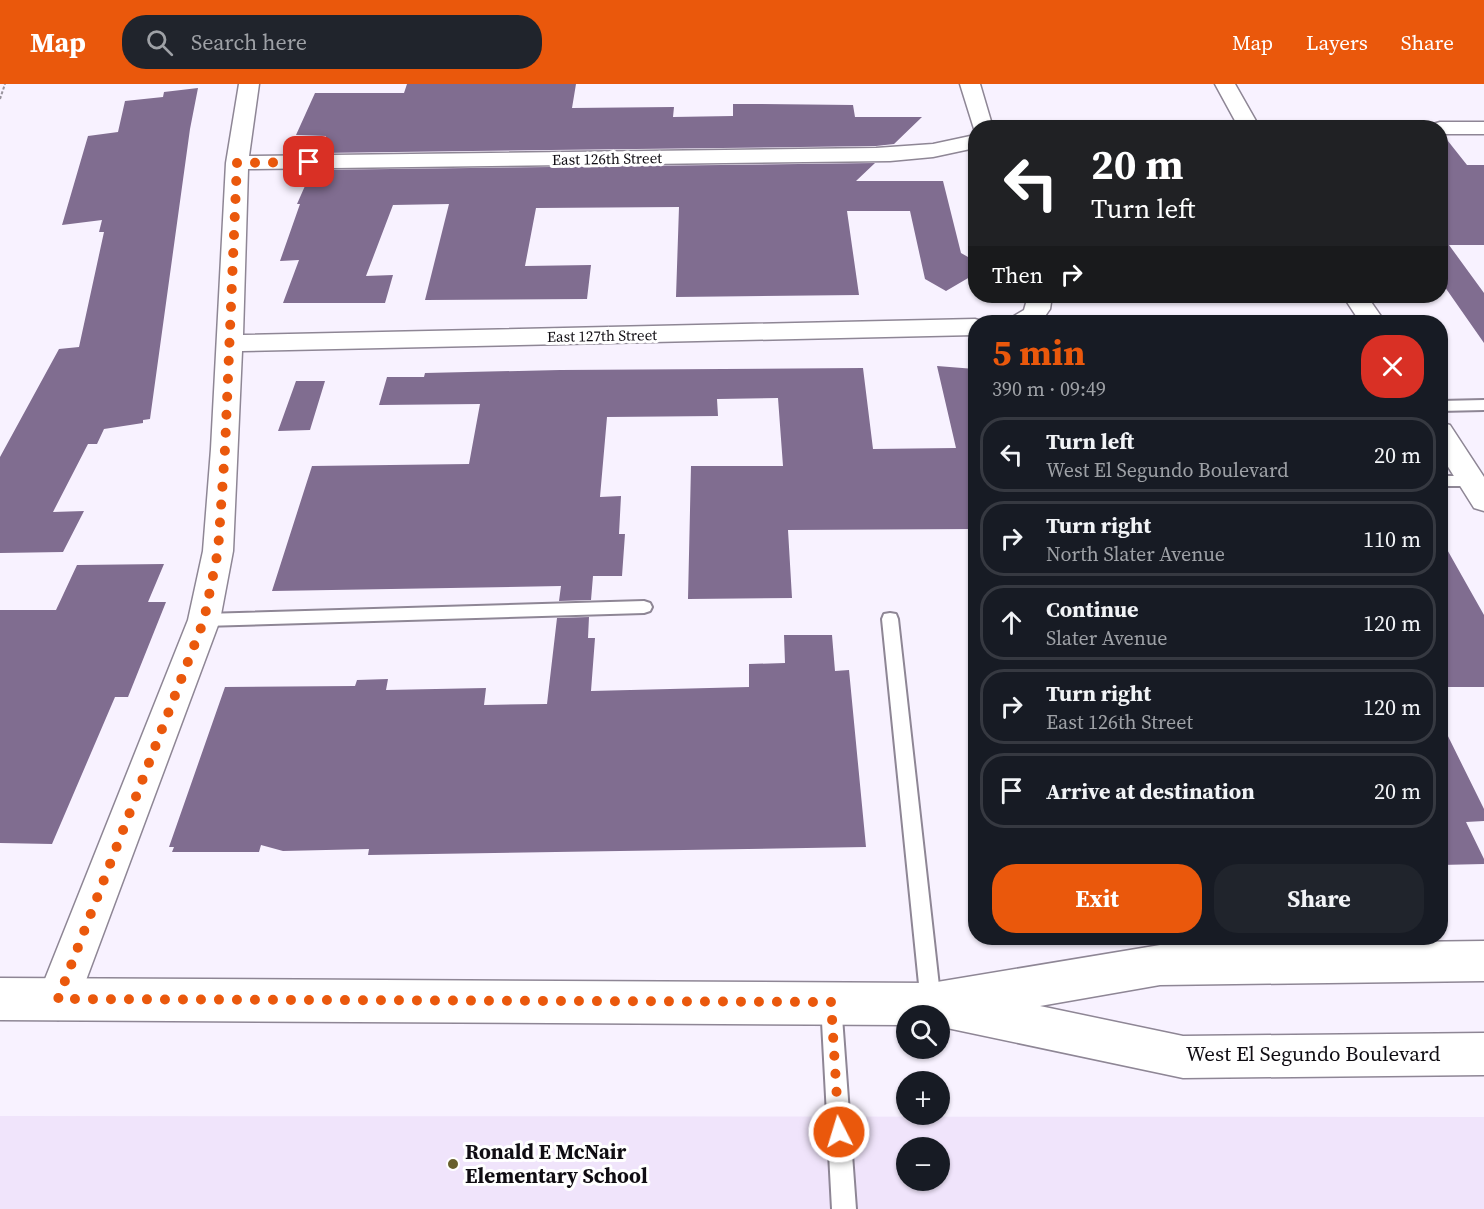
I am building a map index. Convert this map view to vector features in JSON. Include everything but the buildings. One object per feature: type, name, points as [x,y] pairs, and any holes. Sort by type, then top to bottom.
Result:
[{"type":"street","points":[[58,999],[204,620],[218,551],[225,449],[237,163],[249,84]]},
{"type":"street","points":[[970,84],[981,120]]},
{"type":"street","points":[[1225,84],[1245,120]]},
{"type":"street","points":[[1448,128],[1484,128]]},
{"type":"street","name":"East 126th Street","points":[[237,163],[861,156],[917,154],[968,143]]},
{"type":"street","name":"East 127th Street","points":[[230,343],[968,327]]},
{"type":"street","points":[[1448,438],[1478,490]]},
{"type":"street","name":"West El Segundo Boulevard","points":[[931,1004],[1160,965],[1219,950],[1484,962]]},
{"type":"street","name":"West El Segundo Boulevard","points":[[0,999],[931,1004],[1183,1057],[1484,1054]]},
{"type":"lane","points":[[1448,421],[1484,405]]},
{"type":"lane","points":[[1448,483],[1478,490]]},
{"type":"lane","points":[[204,620],[644,607]]},
{"type":"lane","points":[[890,619],[931,1004]]},
{"type":"lane","points":[[831,1002],[844,1209]]},
{"type":"path","points":[[0,99],[5,84]]},
{"type":"shaded area","name":"Ronald E McNair Elementary School","points":[[0,1116],[896,1117],[896,1125],[950,1125],[950,1117],[1484,1117],[1484,1209],[0,1209]]},
{"type":"place","name":"Ronald E McNair Elementary School","points":[[453,1164]]},
{"type":"route","points":[[309,162],[237,163],[225,449],[218,551],[204,620],[58,999],[831,1002],[839,1132]]}]
